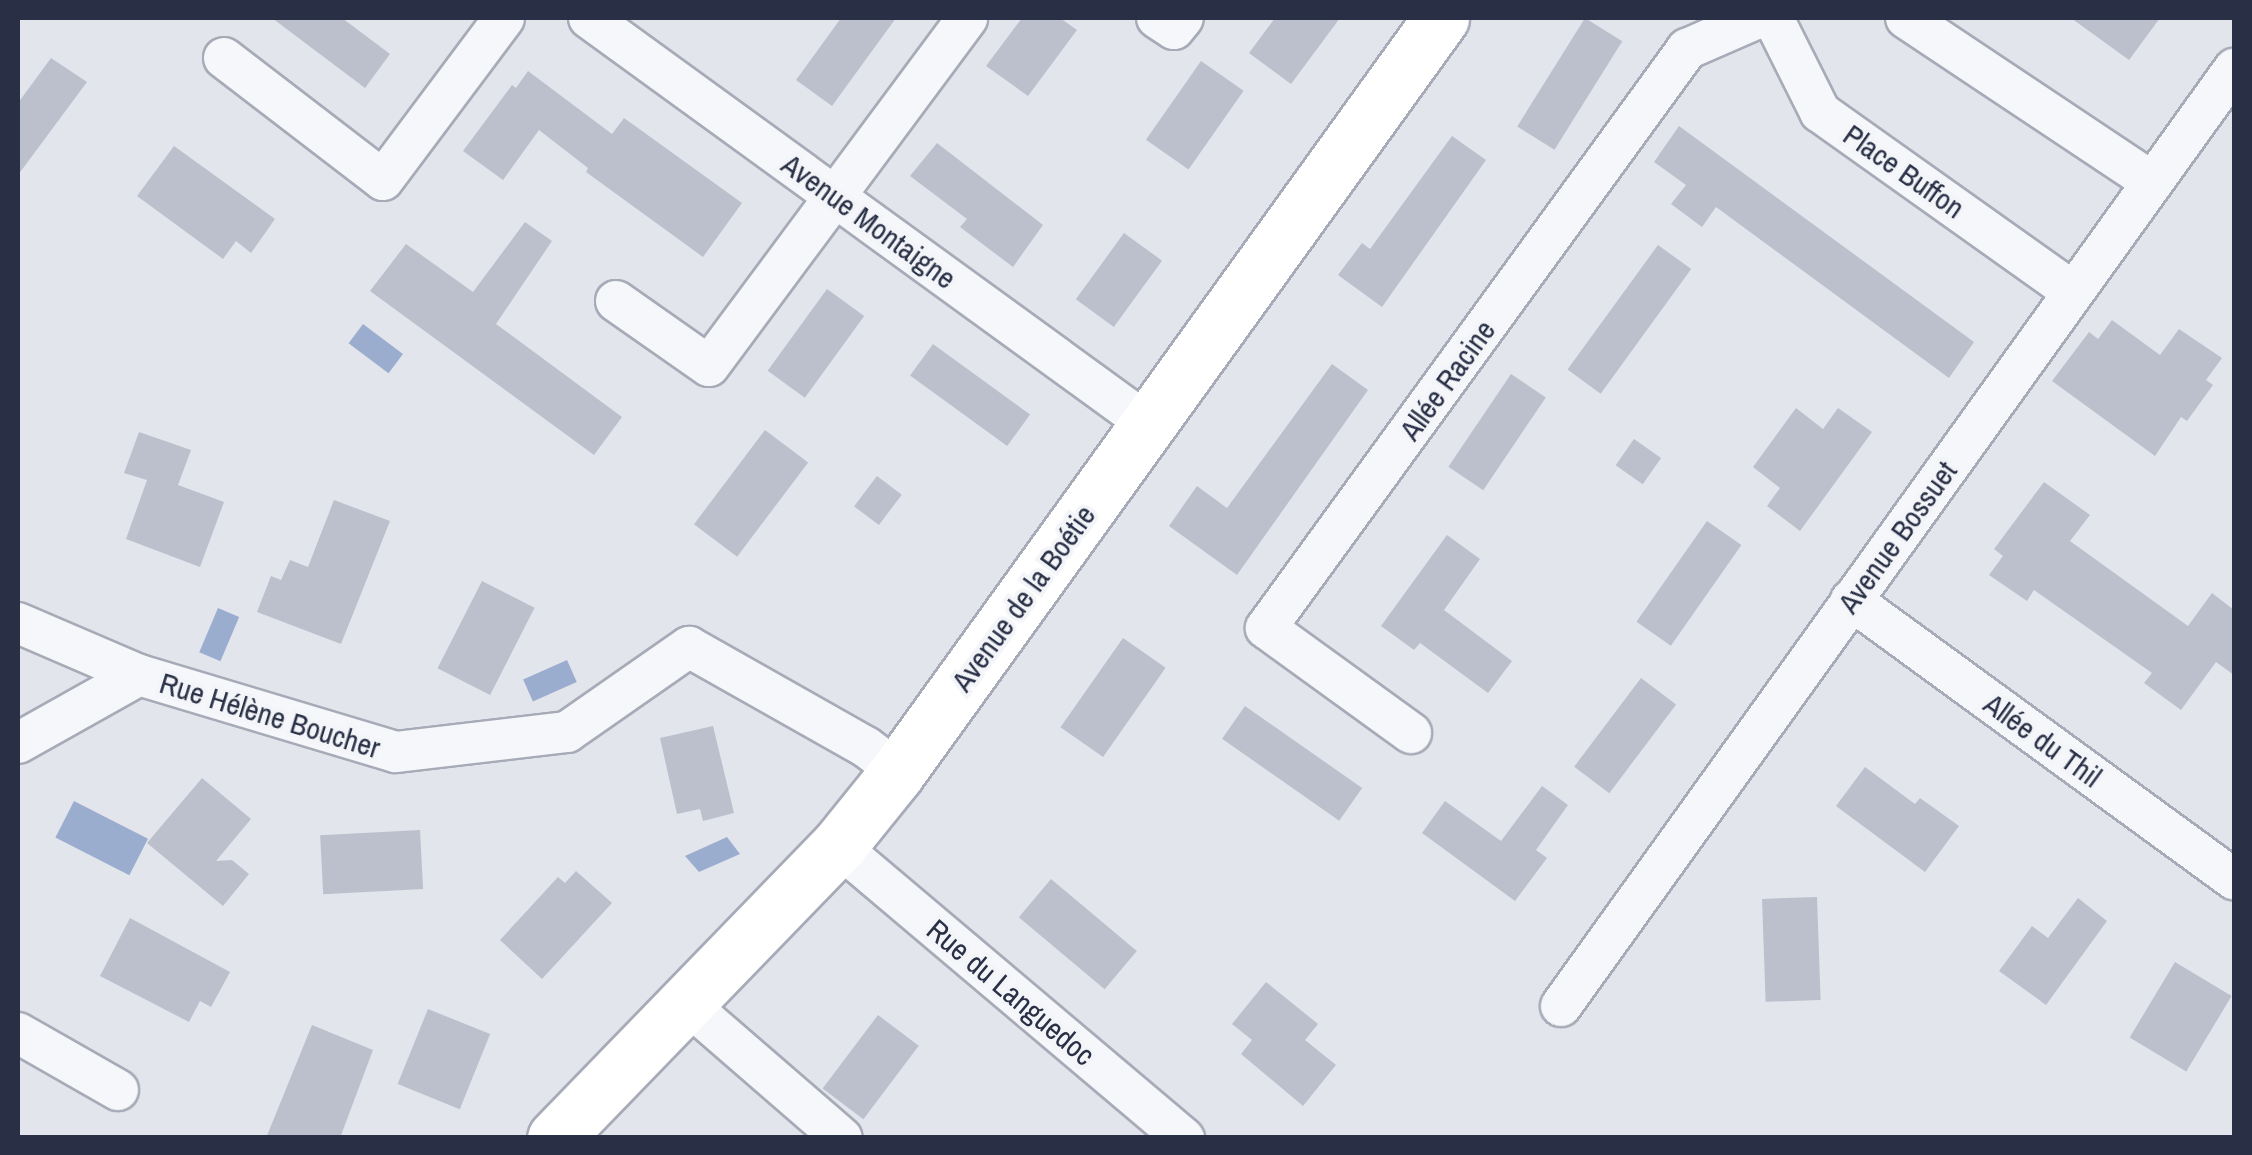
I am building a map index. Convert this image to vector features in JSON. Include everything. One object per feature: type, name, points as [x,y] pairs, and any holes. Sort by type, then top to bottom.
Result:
[{"type":"main road","name":"Avenue de la Boétie","points":[[555,1138],[838,846],[898,771],[1442,18]]},
{"type":"street","points":[[224,58],[383,180],[504,18]]},
{"type":"street","name":"Avenue Montaigne","points":[[590,18],[1148,424]]},
{"type":"street","points":[[616,302],[709,366],[967,18]]},
{"type":"street","points":[[1157,18],[1174,30],[1183,18]]},
{"type":"street","name":"Allée Racine","points":[[1410,733],[1266,628],[1688,50],[1758,18]]},
{"type":"street","name":"Place Buffon","points":[[1773,18],[1820,112],[2073,292]]},
{"type":"street","points":[[1906,18],[2152,182]]},
{"type":"street","name":"Avenue Bossuet","points":[[1561,1006],[2234,70]]},
{"type":"street","name":"Allée du Thil","points":[[1851,600],[2234,879]]},
{"type":"street","points":[[18,623],[139,675]]},
{"type":"street","name":"Rue Hélène Boucher","points":[[18,743],[139,675],[396,752],[567,732],[689,647],[866,747],[898,771]]},
{"type":"street","name":"Rue du Languedoc","points":[[838,846],[1184,1138]]},
{"type":"street","points":[[686,1003],[842,1138]]},
{"type":"street","points":[[18,1033],[118,1090]]},
{"type":"water","points":[[363,324],[403,354],[388,373],[349,343]]},
{"type":"water","points":[[218,608],[239,617],[220,661],[199,652]]},
{"type":"water","points":[[567,660],[577,682],[533,701],[523,680]]},
{"type":"water","points":[[74,801],[148,839],[129,875],[55,838]]},
{"type":"water","points":[[727,837],[740,854],[699,872],[685,856]]},
{"type":"building","points":[[272,18],[342,18],[390,54],[365,88]]},
{"type":"building","points":[[841,18],[896,18],[832,106],[796,80]]},
{"type":"building","points":[[1022,18],[1060,18],[1077,30],[1028,96],[986,66]]},
{"type":"building","points":[[1275,18],[1340,18],[1291,84],[1249,53]]},
{"type":"building","points":[[1585,18],[1622,41],[1554,150],[1517,127]]},
{"type":"building","points":[[2071,18],[2160,18],[2129,60]]},
{"type":"building","points":[[51,58],[87,82],[18,175],[18,103]]},
{"type":"building","points":[[1201,61],[1244,91],[1189,169],[1146,140]]},
{"type":"building","points":[[528,71],[612,134],[624,118],[742,203],[703,257],[586,172],[588,168],[539,130],[503,180],[463,151],[512,85],[516,88]]},
{"type":"building","points":[[1679,126],[1974,342],[1949,378],[1716,207],[1702,227],[1671,204],[1686,185],[1654,162]]},
{"type":"building","points":[[1452,136],[1486,160],[1382,307],[1338,275],[1362,243],[1370,249]]},
{"type":"building","points":[[937,143],[1043,225],[1013,267],[960,227],[967,219],[910,176]]},
{"type":"building","points":[[174,146],[275,219],[251,253],[236,241],[223,259],[137,196]]},
{"type":"building","points":[[525,222],[552,241],[496,324],[622,417],[594,455],[370,291],[406,244],[473,292]]},
{"type":"building","points":[[1124,233],[1162,261],[1114,327],[1076,299]]},
{"type":"building","points":[[1658,245],[1691,269],[1601,394],[1567,370]]},
{"type":"building","points":[[827,289],[864,316],[805,398],[768,371]]},
{"type":"building","points":[[2112,320],[2160,355],[2179,329],[2222,358],[2206,380],[2213,385],[2187,421],[2181,417],[2155,456],[2052,381],[2089,332],[2098,339]]},
{"type":"building","points":[[933,344],[1030,415],[1007,446],[910,376]]},
{"type":"building","points":[[1332,364],[1368,390],[1237,575],[1169,526],[1197,486],[1227,508]]},
{"type":"building","points":[[1511,374],[1546,397],[1483,490],[1448,467]]},
{"type":"building","points":[[1796,408],[1823,429],[1838,408],[1872,432],[1800,531],[1767,506],[1780,488],[1753,467]]},
{"type":"building","points":[[765,430],[808,462],[737,557],[694,524]]},
{"type":"building","points":[[139,432],[191,450],[178,485],[224,502],[200,567],[126,539],[147,480],[124,473]]},
{"type":"building","points":[[1634,439],[1661,458],[1643,484],[1616,465]]},
{"type":"building","points":[[877,476],[902,495],[879,525],[854,506]]},
{"type":"building","points":[[2044,482],[2090,515],[2070,541],[2188,626],[2212,593],[2234,610],[2234,675],[2216,662],[2181,710],[2144,683],[2152,673],[2034,590],[2027,601],[1989,575],[2003,556],[1994,549]]},
{"type":"building","points":[[334,500],[390,521],[341,644],[257,612],[271,576],[281,580],[290,560],[308,567]]},
{"type":"building","points":[[1707,521],[1741,545],[1671,646],[1636,622]]},
{"type":"building","points":[[1447,535],[1480,559],[1444,610],[1512,661],[1488,693],[1420,643],[1414,650],[1381,626]]},
{"type":"building","points":[[482,581],[535,608],[490,695],[438,668]]},
{"type":"building","points":[[1123,638],[1166,668],[1103,757],[1060,727]]},
{"type":"building","points":[[1641,678],[1676,704],[1609,793],[1574,767]]},
{"type":"building","points":[[1245,706],[1362,788],[1339,821],[1222,739]]},
{"type":"building","points":[[713,726],[734,813],[703,821],[700,809],[677,814],[660,738]]},
{"type":"building","points":[[1865,767],[1915,804],[1920,798],[1959,826],[1925,872],[1836,806]]},
{"type":"building","points":[[202,778],[251,819],[216,861],[232,860],[249,874],[223,906],[147,843]]},
{"type":"building","points":[[1542,786],[1568,805],[1536,850],[1547,858],[1515,901],[1422,833],[1445,801],[1501,841]]},
{"type":"building","points":[[420,830],[423,889],[323,894],[320,835]]},
{"type":"building","points":[[576,871],[612,903],[542,979],[500,940],[558,877],[565,883]]},
{"type":"building","points":[[1051,879],[1137,951],[1105,989],[1019,917]]},
{"type":"building","points":[[1817,897],[1821,1000],[1766,1002],[1762,899]]},
{"type":"building","points":[[2078,898],[2107,921],[2046,1005],[1999,971],[2032,926],[2048,938]]},
{"type":"building","points":[[130,918],[230,972],[211,1007],[200,1001],[189,1022],[100,976]]},
{"type":"building","points":[[2175,962],[2232,996],[2186,1071],[2130,1037]]},
{"type":"building","points":[[1266,982],[1318,1024],[1305,1040],[1336,1065],[1303,1106],[1241,1054],[1252,1040],[1232,1024]]},
{"type":"building","points":[[428,1009],[490,1034],[460,1109],[398,1084]]},
{"type":"building","points":[[878,1015],[919,1046],[863,1119],[823,1088]]},
{"type":"building","points":[[312,1025],[373,1050],[340,1138],[266,1138]]}]
